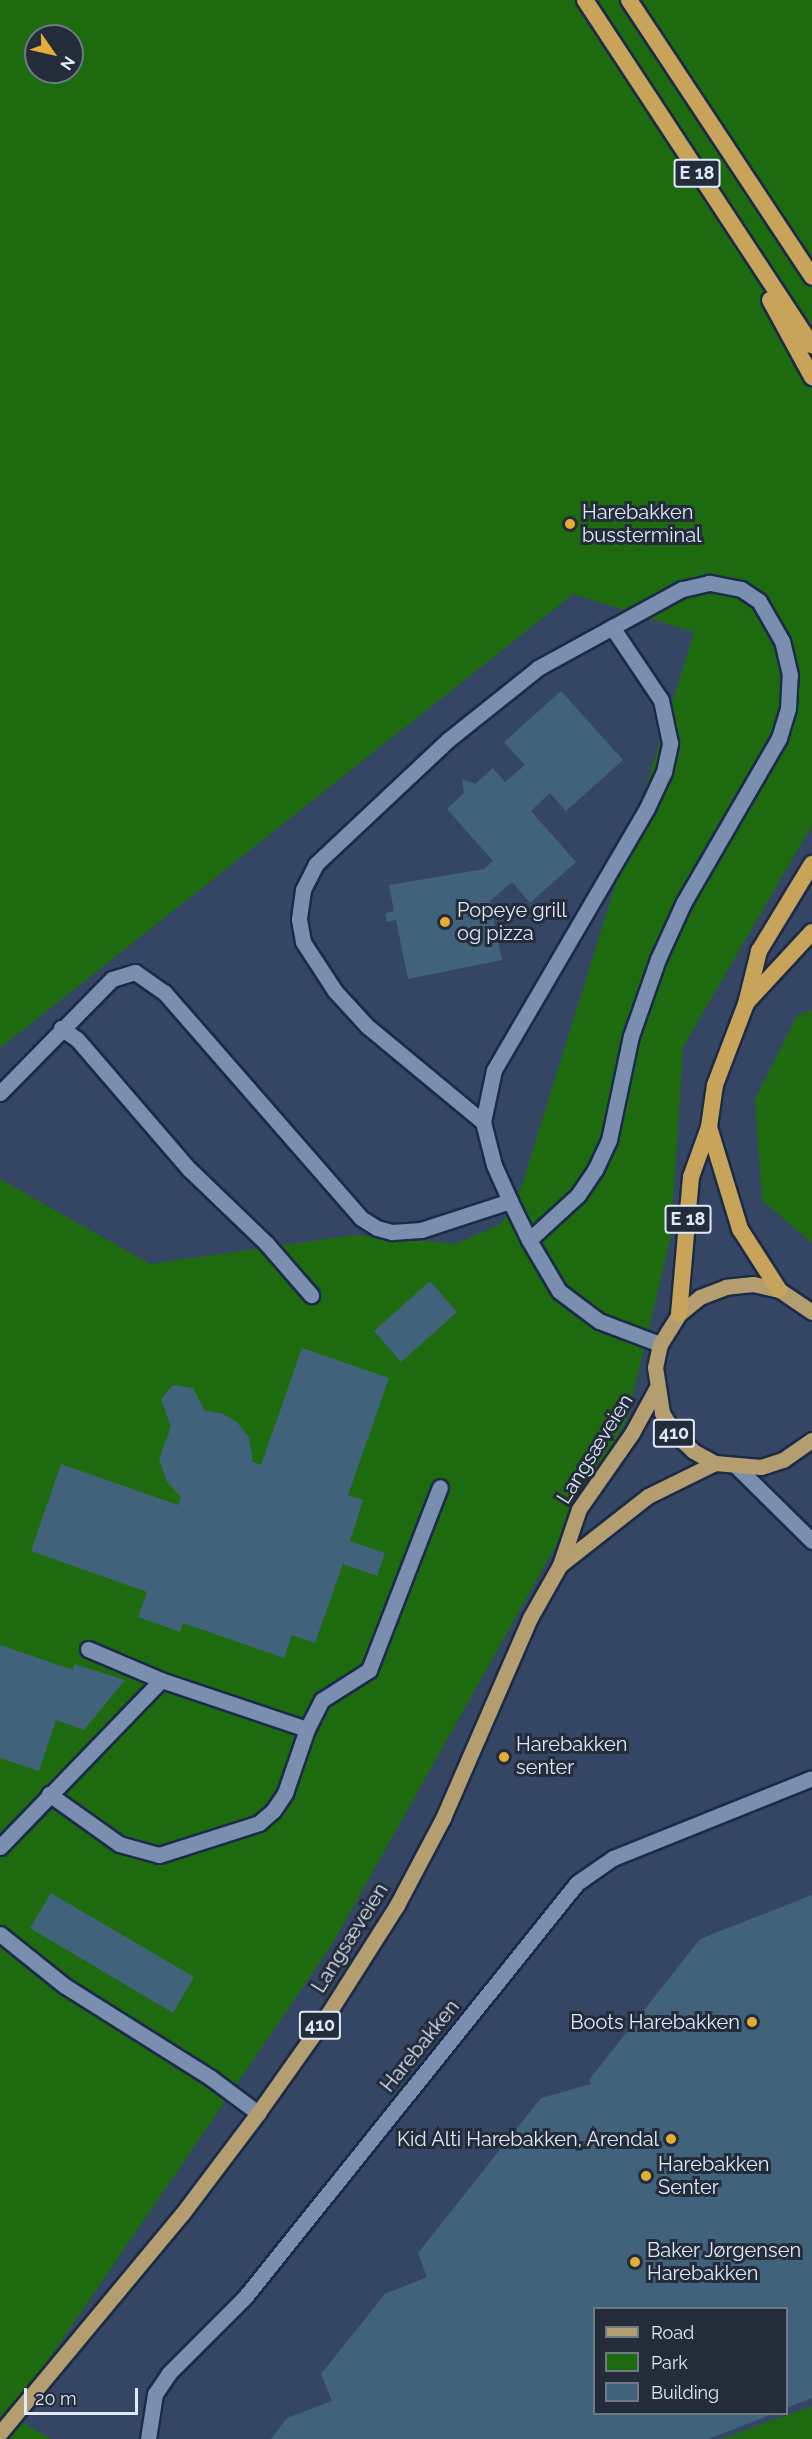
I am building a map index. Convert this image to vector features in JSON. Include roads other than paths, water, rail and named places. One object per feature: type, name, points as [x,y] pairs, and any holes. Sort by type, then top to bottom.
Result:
[{"type":"highway","name":"E 18","points":[[585,0],[726,218],[812,345]]},
{"type":"highway","name":"E 18","points":[[629,0],[812,277]]},
{"type":"highway","name":"E 18","points":[[726,218],[812,377]]},
{"type":"highway","name":"E 18","points":[[679,1314],[691,1177],[709,1127],[715,1085],[746,1004],[759,951],[812,864]]},
{"type":"highway","name":"E 18","points":[[746,1004],[812,932]]},
{"type":"highway","name":"E 18","points":[[709,1127],[740,1229],[779,1290]]},
{"type":"main road","name":"410","points":[[812,1312],[779,1290],[753,1284],[726,1287],[700,1297],[679,1314],[660,1344],[656,1389],[662,1413],[675,1434],[693,1451],[715,1463],[738,1468],[783,1460],[812,1440]]},
{"type":"main road","name":"Langsæveien","points":[[0,2433],[182,2214],[258,2113],[326,2017],[397,1905],[443,1818],[530,1618],[560,1565],[579,1509],[632,1432],[656,1389]]},
{"type":"main road","name":"Langsæveien","points":[[560,1565],[648,1496],[715,1463]]},
{"type":"street","points":[[483,1122],[367,1026],[335,991],[303,942],[299,919],[303,890],[316,864],[331,848],[449,738],[538,668],[682,589],[709,584],[741,589],[759,601],[782,641],[790,675],[788,708],[779,738],[684,902],[658,959],[631,1036],[609,1140],[595,1170],[578,1195],[529,1239]]},
{"type":"street","points":[[612,627],[662,700],[670,743],[664,772],[641,818],[494,1070],[483,1122],[494,1165],[510,1201],[559,1291],[599,1321],[660,1344]]},
{"type":"street","points":[[0,1093],[61,1028],[112,979],[135,972],[164,992],[361,1218],[378,1228],[392,1232],[421,1230],[510,1201]]},
{"type":"street","points":[[61,1028],[77,1040],[189,1169],[266,1243],[311,1295]]},
{"type":"street","points":[[738,1468],[812,1540]]},
{"type":"street","points":[[49,1794],[118,1844],[159,1855],[196,1846],[259,1824],[273,1811],[285,1792],[307,1729],[321,1700],[351,1685],[369,1670],[440,1487]]},
{"type":"street","points":[[88,1649],[161,1680],[307,1729]]},
{"type":"street","points":[[0,1847],[161,1680]]},
{"type":"street","name":"Harebakken","points":[[148,2439],[155,2394],[168,2373],[245,2297],[577,1883],[613,1858],[812,1778]]},
{"type":"street","points":[[0,1934],[65,1986],[211,2078],[258,2113]]},
{"type":"place","name":"Harebakken bussterminal","points":[[570,524]]},
{"type":"place","name":"Popeye grill og pizza","points":[[445,922]]},
{"type":"place","name":"Harebakken senter","points":[[504,1757]]},
{"type":"place","name":"Boots Harebakken","points":[[752,2022]]},
{"type":"place","name":"Kid Alti Harebakken, Arendal","points":[[671,2139]]},
{"type":"place","name":"Harebakken Senter","points":[[646,2176]]},
{"type":"place","name":"Baker Jørgensen Harebakken","points":[[635,2262]]}]
